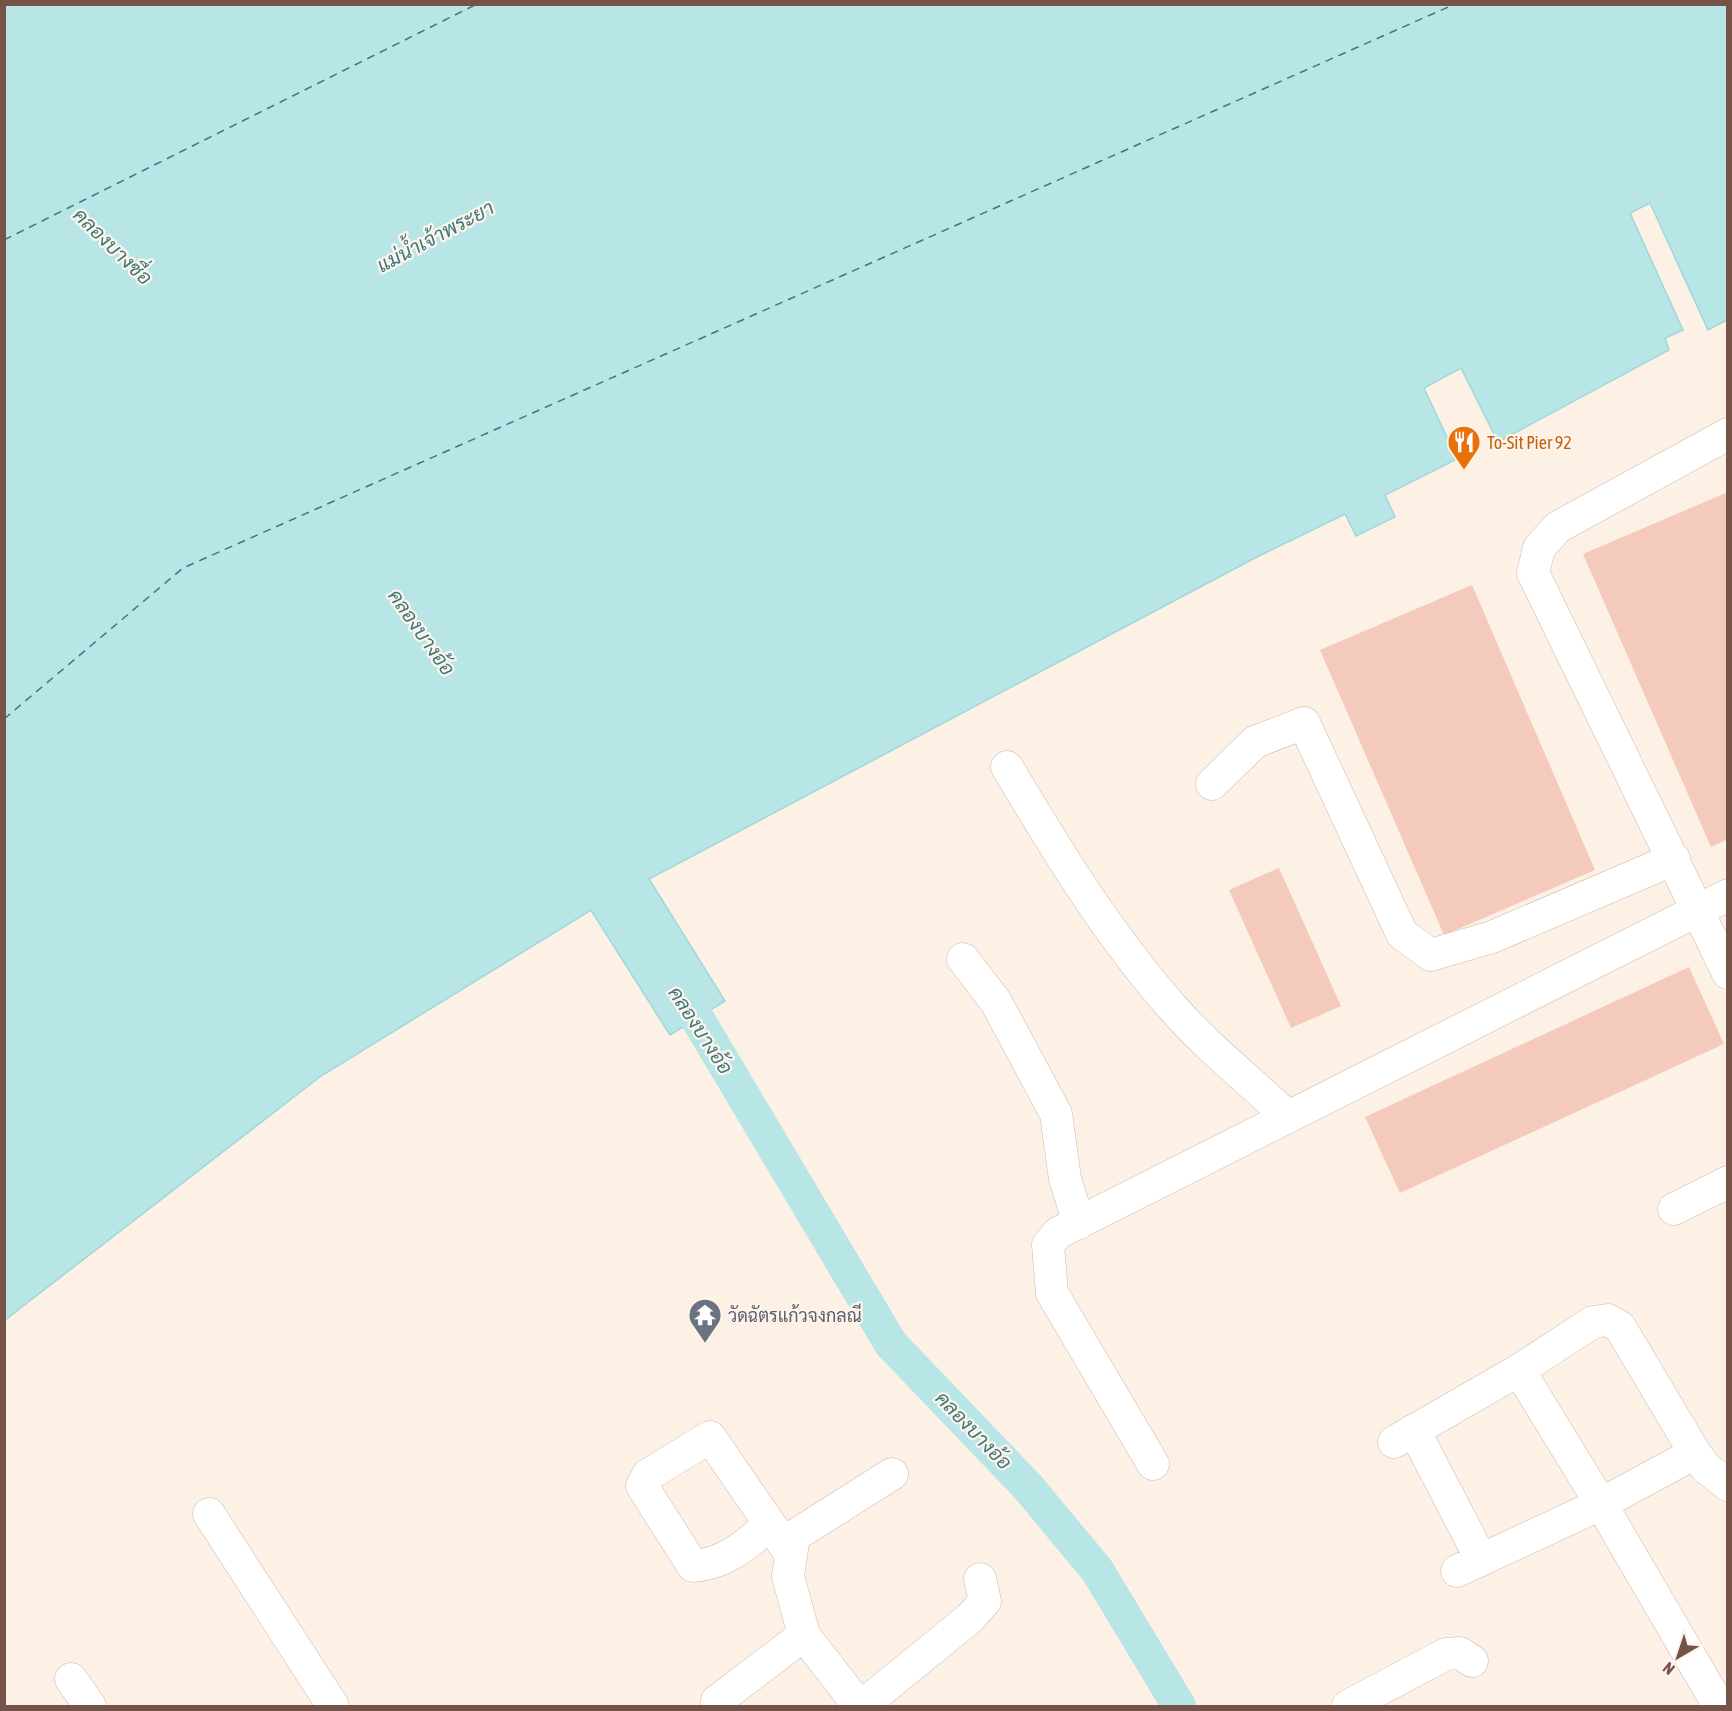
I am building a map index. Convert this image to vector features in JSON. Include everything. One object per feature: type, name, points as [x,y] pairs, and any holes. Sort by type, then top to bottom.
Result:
[{"type":"street","points":[[1728,434],[1558,527],[1539,548],[1533,573],[1728,973]]},
{"type":"street","points":[[1212,784],[1255,742],[1304,723],[1402,934],[1431,955],[1492,937],[1674,859]]},
{"type":"street","points":[[1007,767],[1058,853],[1115,937],[1173,1008],[1287,1116]]},
{"type":"street","points":[[1153,1464],[1052,1293],[1048,1245],[1058,1233],[1698,908],[1728,895]]},
{"type":"street","points":[[963,958],[996,1002],[1056,1114],[1065,1179],[1079,1223]]},
{"type":"street","points":[[1674,1209],[1724,1194]]},
{"type":"street","points":[[1695,1453],[1601,1504],[1469,1565],[1404,1436],[1519,1370],[1593,1322],[1608,1320],[1620,1327],[1695,1453],[1706,1468],[1728,1485]]},
{"type":"street","points":[[1519,1370],[1601,1504],[1719,1707]]},
{"type":"street","points":[[892,1474],[794,1536],[788,1576],[804,1635],[860,1707],[970,1618],[985,1601],[980,1579]]},
{"type":"street","points":[[209,1514],[333,1707]]},
{"type":"street","points":[[770,1526],[791,1555]]},
{"type":"street","points":[[717,1707],[717,1701],[804,1635]]},
{"type":"street","points":[[1348,1707],[1446,1654],[1460,1653],[1472,1661]]},
{"type":"street","points":[[72,1679],[90,1707]]},
{"type":"water","points":[[5,4],[1727,5],[1727,320],[1708,330],[1650,203],[1630,213],[1683,330],[1665,338],[1669,350],[1498,442],[1461,368],[1424,388],[1457,459],[1385,495],[1395,517],[1356,536],[1345,514],[1253,559],[649,879],[725,1001],[670,1035],[591,910],[321,1076],[5,1320]]},
{"type":"building","points":[[1728,492],[1728,839],[1711,847],[1583,554]]},
{"type":"building","points":[[1472,585],[1595,870],[1444,935],[1320,650]]},
{"type":"building","points":[[1279,868],[1341,1006],[1291,1028],[1229,890]]},
{"type":"building","points":[[1689,967],[1724,1044],[1400,1193],[1365,1117]]},
{"type":"waterway","name":"คลองบางอ้อ","points":[[669,980],[697,1018],[891,1344],[1027,1486],[1097,1570],[1179,1706]]},
{"type":"ferry route","points":[[4,240],[477,4]]},
{"type":"ferry route","points":[[4,719],[183,568],[1455,4]]},
{"type":"place","name":"To-Sit Pier 92","points":[[1464,471]]},
{"type":"place","name":"วัดฉัตรแก้วจงกลณี","points":[[705,1344]]},
{"type":"water label","name":"แม่น้ำเจ้าพระยา","points":[[435,236]]},
{"type":"water label","name":"คลองบางซื่อ","points":[[113,246]]}]
